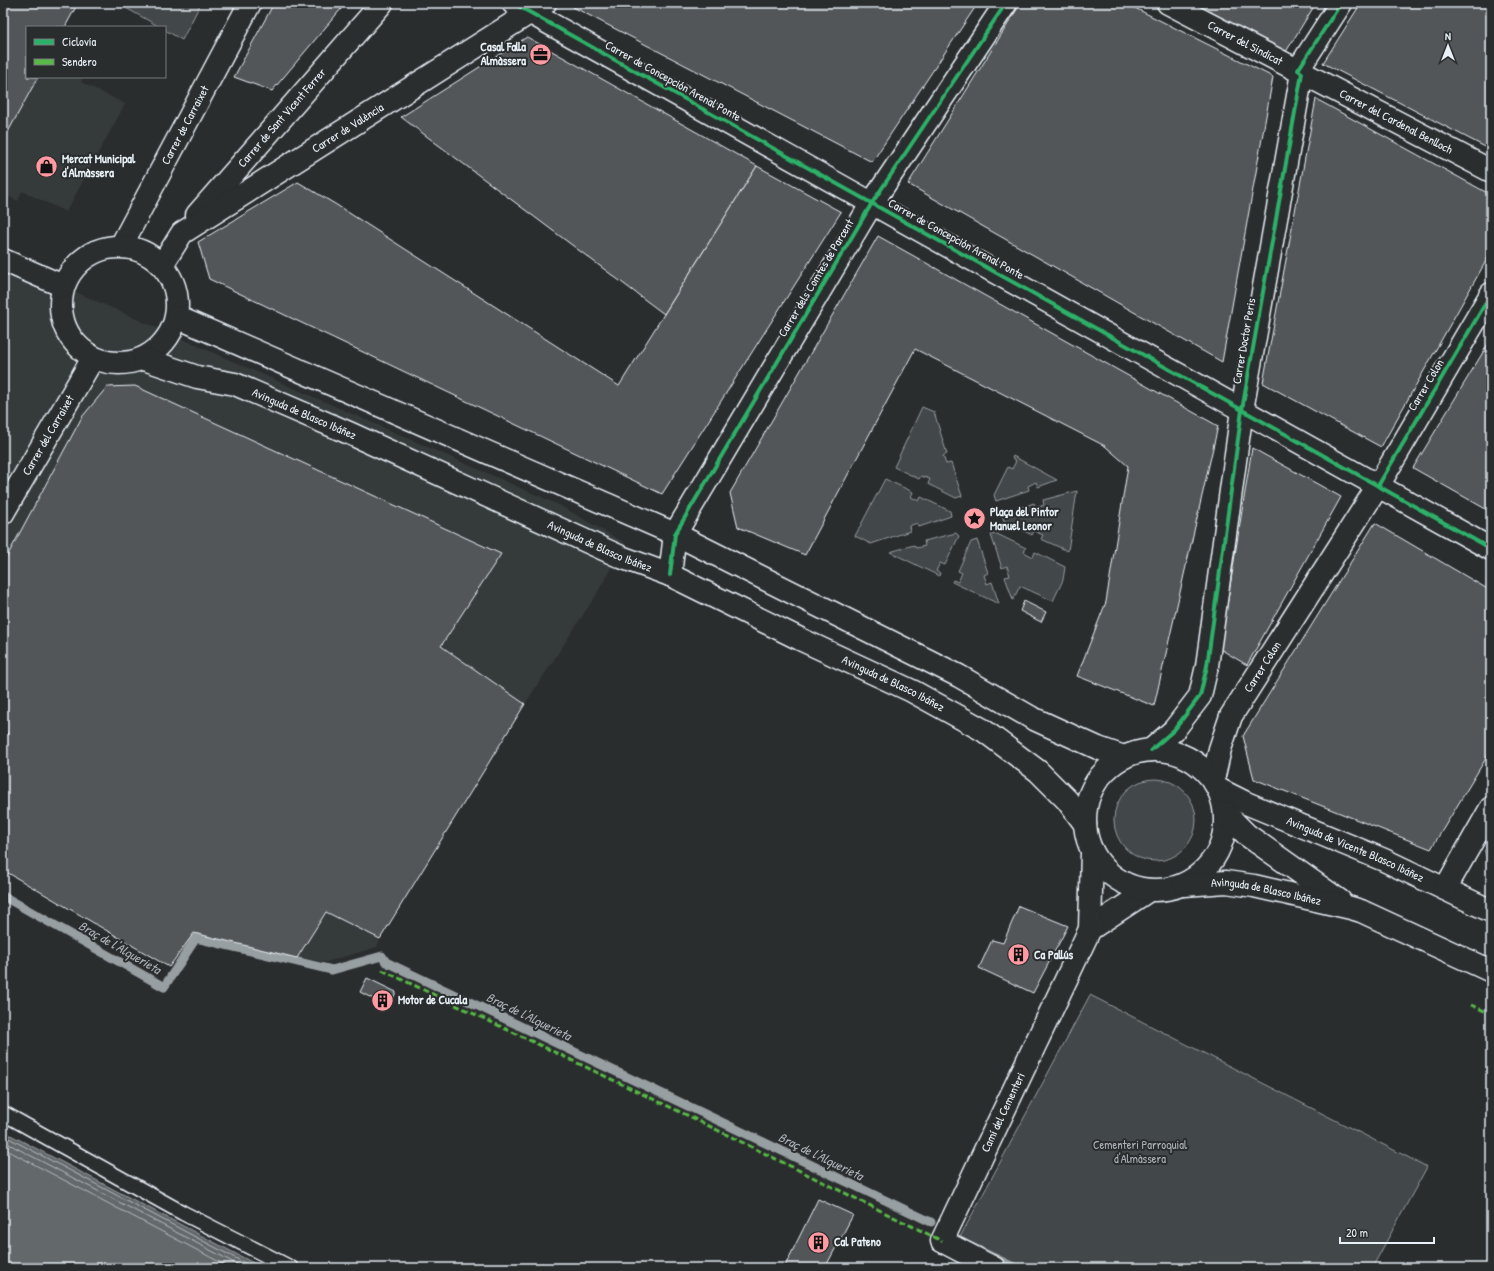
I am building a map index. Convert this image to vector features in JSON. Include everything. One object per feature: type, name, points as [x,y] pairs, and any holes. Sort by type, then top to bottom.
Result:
[{"type":"street","name":"Carrer de Carraixet","points":[[121,246],[250,3]]},
{"type":"street","name":"Carrer de Sant Vicent Ferrer","points":[[182,232],[382,3]]},
{"type":"street","name":"Carrer dels Comtes de Parcent","points":[[670,575],[675,534],[872,203],[1006,3]]},
{"type":"street","name":"Carrer del Sindicat","points":[[1168,3],[1302,72]]},
{"type":"street","name":"Carrer Doctor Peris","points":[[1151,750],[1174,730],[1200,696],[1207,666],[1242,410],[1302,72],[1298,70],[1341,3]]},
{"type":"street","name":"Carrer de València","points":[[162,265],[182,232],[529,6]]},
{"type":"street","name":"Carrer de Concepción Arenal Ponte","points":[[529,6],[872,203],[1491,549]]},
{"type":"street","name":"Carrer del Cardenal Benlloch","points":[[1302,72],[1491,171]]},
{"type":"street","points":[[121,246],[146,252],[162,265],[171,278],[177,297],[177,317],[173,330],[161,346],[144,358],[133,362],[112,364],[93,358],[78,348],[66,332],[60,312],[63,286],[73,267],[82,259],[100,249],[121,246]]},
{"type":"street","points":[[3,260],[63,286]]},
{"type":"street","name":"Carrer Colon","points":[[1216,785],[1220,749],[1231,716],[1378,486],[1491,294]]},
{"type":"street","points":[[177,317],[675,534],[959,676],[1032,718],[1124,758]]},
{"type":"street","name":"Carrer del Carraixet","points":[[3,513],[93,358]]},
{"type":"street","name":"Avinguda de Blasco Ibáñez","points":[[144,358],[196,377],[235,384],[349,433],[621,557],[670,575],[800,639],[912,690],[983,730],[1038,771],[1066,800],[1085,824]]},
{"type":"street","points":[[1151,750],[1169,752],[1186,758],[1201,767],[1216,785],[1223,802],[1225,813],[1224,836],[1216,857],[1201,874],[1181,886],[1165,890],[1149,890],[1126,884],[1106,870],[1092,850],[1087,838],[1085,824],[1087,804],[1094,785],[1107,769],[1137,752],[1151,750]]},
{"type":"street","name":"Avinguda de Vicente Blasco Ibáñez","points":[[1216,785],[1246,804],[1384,860],[1491,911]]},
{"type":"street","points":[[1445,889],[1491,808]]},
{"type":"street","name":"Avinguda de Blasco Ibáñez","points":[[1225,813],[1247,835],[1351,908]]},
{"type":"street","points":[[1090,930],[1092,850]]},
{"type":"street","name":"Avinguda de Blasco Ibáñez","points":[[1181,886],[1226,882],[1254,886],[1351,908],[1368,914],[1491,971]]},
{"type":"street","points":[[1090,930],[1149,890]]},
{"type":"street","name":"Camí del Cementeri","points":[[994,1268],[942,1241],[1090,930]]},
{"type":"lane","points":[[3,1113],[183,1213],[291,1268]]},
{"type":"shaded area","name":"Mercat Municipal d'Almàssera","points":[[3,3],[26,26],[26,78],[83,78],[81,82],[125,104],[66,212],[22,191],[18,201],[3,194]]},
{"type":"shaded area","points":[[3,260],[559,505],[625,543],[596,595],[525,704],[380,939],[377,947],[326,962],[297,958],[194,933],[169,967],[3,870]]},
{"type":"green space","points":[[117,3],[201,3],[182,40],[166,31],[166,26],[158,26]]},
{"type":"green space","points":[[922,407],[934,412],[947,454],[943,456],[946,464],[951,463],[962,496],[956,498],[928,484],[930,479],[921,476],[919,479],[894,467]]},
{"type":"green space","points":[[1013,456],[1057,480],[1038,487],[1036,482],[1028,486],[1029,490],[996,501],[994,495],[1008,467],[1012,469],[1016,461],[1012,458]]},
{"type":"green space","points":[[885,479],[913,492],[911,497],[919,501],[921,497],[950,511],[951,516],[919,527],[917,523],[909,526],[910,531],[871,544],[855,536]]},
{"type":"green space","points":[[1077,491],[1068,551],[1041,539],[1043,535],[1034,531],[1032,535],[1004,521],[1002,514],[1034,503],[1036,508],[1044,505],[1043,500]]},
{"type":"green space","points":[[956,533],[959,536],[945,565],[940,563],[936,571],[940,573],[939,576],[890,552],[914,545],[916,548],[925,546],[924,541]]},
{"type":"green space","points":[[997,534],[1026,548],[1024,552],[1033,557],[1035,552],[1065,567],[1063,580],[1053,601],[1020,586],[1013,600],[1005,577],[1010,576],[1007,566],[1002,568],[991,535]]},
{"type":"green space","points":[[977,540],[988,573],[984,575],[987,584],[992,582],[999,604],[952,582],[953,580],[958,582],[962,573],[958,571],[971,542]]},
{"type":"green space","points":[[1155,779],[1171,782],[1184,791],[1193,804],[1196,820],[1193,836],[1184,849],[1171,858],[1155,861],[1139,858],[1126,849],[1117,836],[1114,820],[1117,804],[1126,791],[1139,782]]},
{"type":"green space","name":"Cementeri Parroquial d'Almàssera","points":[[1090,995],[1427,1167],[1372,1268],[1025,1268],[960,1237]]},
{"type":"water","points":[[3,1131],[263,1268],[3,1268]]},
{"type":"building","points":[[3,3],[78,3],[66,26],[26,26],[26,78],[37,78],[3,141]]},
{"type":"building","points":[[274,3],[346,3],[272,91],[234,77]]},
{"type":"building","points":[[578,3],[978,3],[872,162],[573,7]]},
{"type":"building","points":[[1021,3],[1125,3],[1273,77],[1222,362],[908,184]]},
{"type":"building","points":[[1194,3],[1316,3],[1284,55]]},
{"type":"building","points":[[1361,3],[1491,3],[1491,150],[1323,63]]},
{"type":"building","points":[[527,37],[757,166],[664,314],[401,117]]},
{"type":"building","points":[[1316,99],[1491,195],[1491,252],[1381,447],[1263,383]]},
{"type":"building","points":[[757,166],[841,212],[662,494],[209,279],[198,242],[298,182],[335,204],[619,386]]},
{"type":"building","points":[[878,236],[1218,426],[1154,706],[1077,676],[1106,602],[1128,466],[1105,446],[915,349],[805,555],[738,527],[730,493]]},
{"type":"building","points":[[1491,339],[1491,512],[1413,468]]},
{"type":"building","points":[[135,386],[501,554],[441,646],[525,704],[380,939],[326,912],[297,958],[194,933],[169,967],[3,870],[3,743],[8,733],[3,729],[3,564],[82,417],[107,387]]},
{"type":"building","points":[[1252,448],[1341,497],[1247,665],[1220,649]]},
{"type":"building","points":[[1375,523],[1491,591],[1491,750],[1431,849],[1254,779],[1243,736]]},
{"type":"building","points":[[1024,601],[1046,612],[1041,622],[1020,611]]},
{"type":"building","points":[[1491,841],[1491,877],[1485,851]]},
{"type":"building","name":"Ca Pallús","points":[[1019,906],[1068,926],[1033,993],[979,968],[992,940],[1003,943]]},
{"type":"building","name":"Motor de Cucala","points":[[367,978],[396,992],[389,1007],[360,992]]},
{"type":"building","name":"Cal Pateno","points":[[818,1199],[853,1215],[825,1268],[784,1268]]},
{"type":"waterway","name":"Braç de l'Alquerieta","points":[[3,896],[164,987],[196,938],[332,970],[382,956],[386,962],[931,1222]]},
{"type":"waterway","name":"Braç de l'Alquerieta","points":[[994,1258],[1014,1268]]},
{"type":"marked path","points":[[382,970],[695,1119],[942,1241]]},
{"type":"marked path","points":[[1471,1005],[1491,1014]]},
{"type":"cycle path","points":[[513,3],[1491,549]]},
{"type":"cycle path","points":[[670,575],[675,534],[872,203],[1006,3]]},
{"type":"cycle path","points":[[1151,750],[1174,730],[1200,696],[1207,666],[1242,410],[1302,73],[1298,70],[1341,3]]},
{"type":"cycle path","points":[[1378,486],[1491,294]]},
{"type":"place","name":"Casal Falla Almàssera","points":[[541,54]]},
{"type":"place","name":"Mercat Municipal d'Almàssera","points":[[47,166]]},
{"type":"place","name":"Plaça del Pintor Manuel Leonor","points":[[974,519]]},
{"type":"place","name":"Ca Pallús","points":[[1019,955]]},
{"type":"place","name":"Motor de Cucala","points":[[383,1000]]},
{"type":"place","name":"Cal Pateno","points":[[818,1242]]}]
